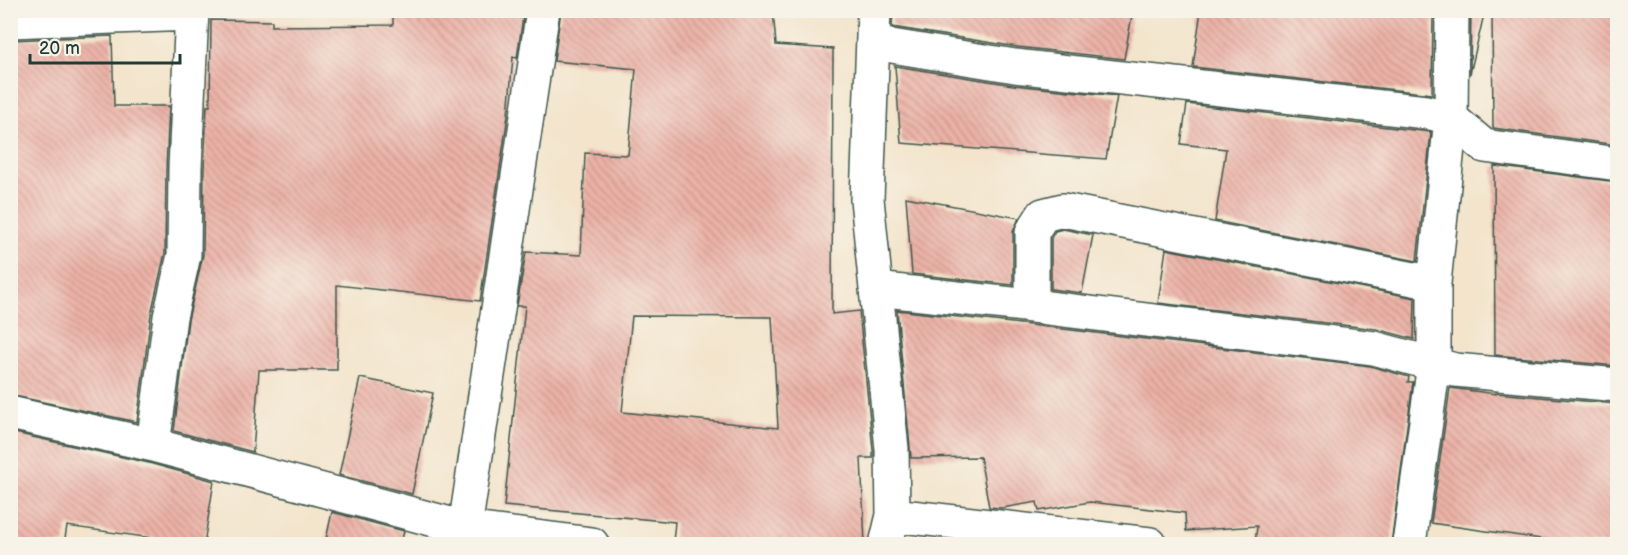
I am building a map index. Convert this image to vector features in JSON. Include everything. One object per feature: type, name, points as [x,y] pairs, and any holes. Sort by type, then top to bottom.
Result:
[{"type":"street","points":[[465,528],[543,10]]},
{"type":"street","points":[[874,10],[867,199],[892,449],[890,530],[1150,544]]},
{"type":"street","points":[[1409,544],[1434,364],[1434,283],[1451,118],[1452,10]]},
{"type":"street","points":[[10,21],[192,12],[184,255],[170,317],[153,445]]},
{"type":"street","points":[[873,43],[1015,66],[1426,112],[1451,118],[1484,146],[1617,164]]},
{"type":"street","points":[[1032,306],[1032,232],[1043,215],[1063,210],[1434,283]]},
{"type":"street","points":[[876,289],[1374,348],[1455,370],[1617,385]]},
{"type":"street","points":[[10,413],[153,445],[465,528],[592,544]]},
{"type":"building","points":[[393,10],[524,10],[517,58],[513,57],[508,115],[480,301],[337,285],[337,370],[259,370],[253,452],[174,431],[188,320],[203,255],[204,169],[207,106],[210,106],[211,20],[272,21],[272,26],[393,25]]},
{"type":"building","points":[[561,10],[773,10],[776,45],[833,49],[832,314],[859,311],[873,450],[873,458],[861,458],[865,544],[673,542],[675,522],[504,506],[525,306],[517,306],[526,252],[581,255],[585,153],[628,155],[636,69],[554,61]],"holes":[[[632,316],[772,317],[778,428],[622,412]]]},
{"type":"building","points":[[893,10],[1133,10],[1124,59],[1018,47],[892,27]]},
{"type":"building","points":[[1201,10],[1433,10],[1432,94],[1193,67]]},
{"type":"building","points":[[1471,10],[1485,10],[1470,74]]},
{"type":"building","points":[[1492,10],[1617,10],[1617,145],[1493,128]]},
{"type":"building","points":[[112,36],[114,106],[169,106],[165,253],[151,314],[137,422],[10,395],[10,40]]},
{"type":"building","points":[[895,66],[1013,85],[1117,96],[1106,159],[901,143]]},
{"type":"building","points":[[1187,104],[1431,132],[1417,261],[1215,221],[1226,149],[1181,144]]},
{"type":"building","points":[[1494,166],[1617,182],[1617,366],[1495,355]]},
{"type":"building","points":[[906,197],[1019,218],[1013,232],[1013,285],[912,274]]},
{"type":"building","points":[[1063,229],[1093,235],[1082,293],[1051,289],[1051,238],[1055,231]]},
{"type":"building","points":[[1166,249],[1415,298],[1414,339],[1376,329],[1158,303]]},
{"type":"building","points":[[897,310],[1370,366],[1409,377],[1408,382],[1413,382],[1391,544],[1255,544],[1257,526],[1186,531],[1185,513],[1090,502],[1039,511],[1037,502],[1002,508],[989,507],[980,457],[911,458]]},
{"type":"building","points":[[360,378],[433,393],[412,494],[339,475]]},
{"type":"building","points":[[1450,388],[1617,404],[1617,544],[1576,544],[1431,523]]},
{"type":"building","points":[[10,432],[149,463],[214,481],[204,544],[67,526],[64,544],[10,544]]},
{"type":"building","points":[[332,512],[404,531],[401,544],[325,544]]}]
